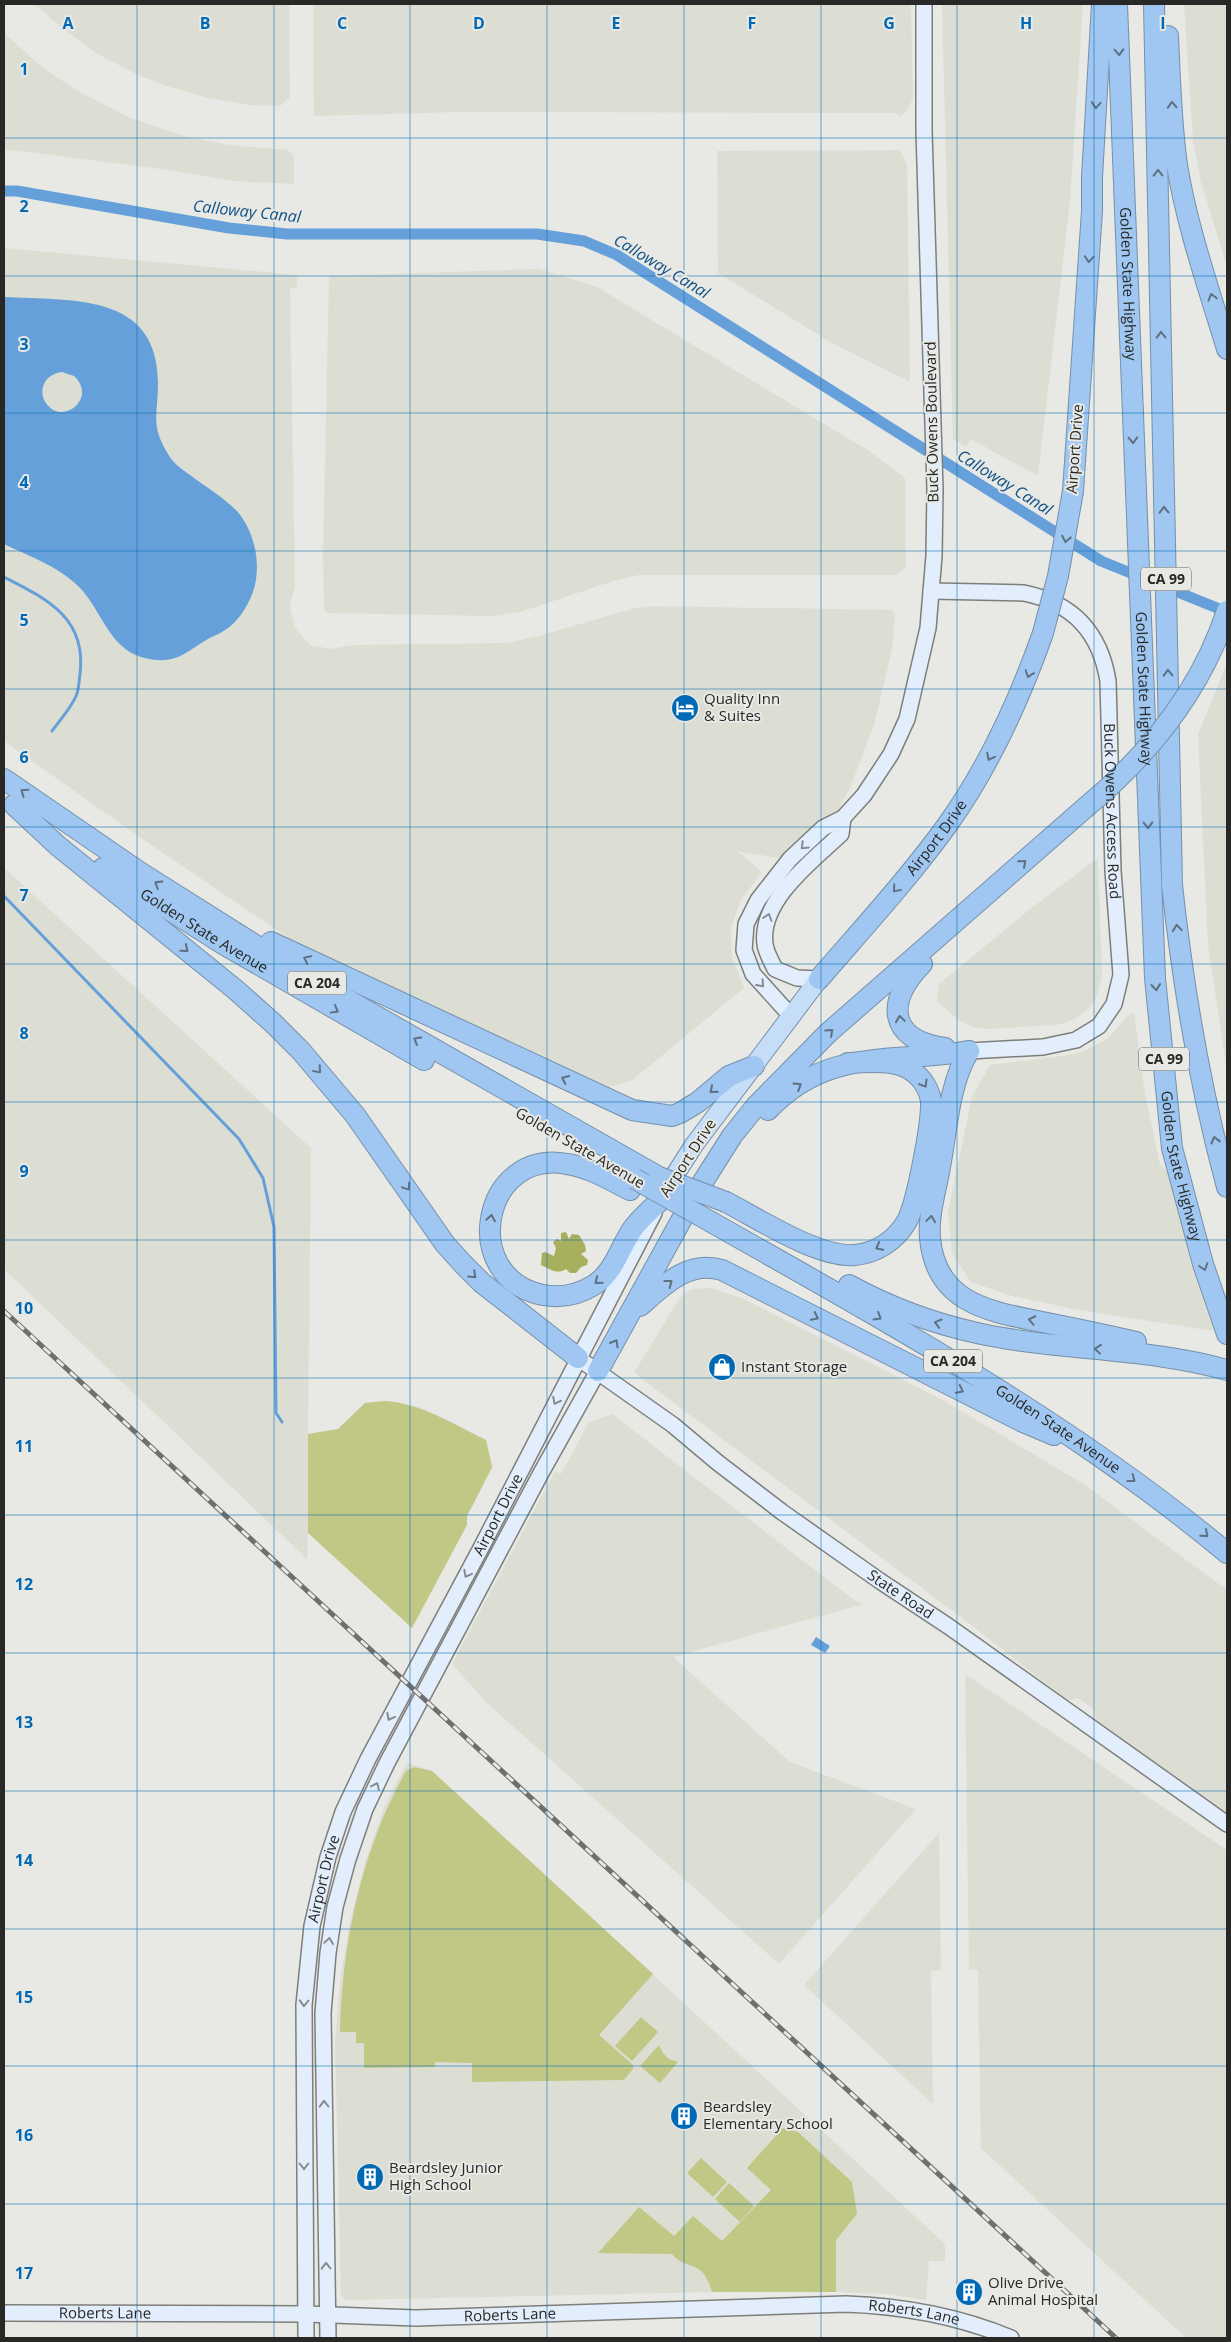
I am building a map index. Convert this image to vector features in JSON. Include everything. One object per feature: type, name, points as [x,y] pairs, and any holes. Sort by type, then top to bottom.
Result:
[{"type":"highway","name":"Airport Drive","points":[[819,979],[925,854],[971,789],[989,759],[1018,702],[1043,633],[1058,576],[1073,491],[1092,211],[1092,177],[1102,4]]},
{"type":"highway","name":"Golden State Highway","points":[[1117,4],[1154,978],[1172,1148],[1203,1264],[1227,1334]]},
{"type":"highway","name":"Golden State Highway","points":[[1154,4],[1172,885],[1179,947],[1208,1114],[1227,1187]]},
{"type":"highway","points":[[1165,4],[1175,147],[1179,178],[1227,349]]},
{"type":"highway","name":"Airport Drive","points":[[598,1371],[699,1188],[732,1136],[756,1106],[828,1033],[1086,808],[1137,761],[1175,713],[1208,658],[1227,611]]},
{"type":"highway","name":"Golden State Avenue","points":[[4,778],[182,899],[290,967],[641,1179]]},
{"type":"highway","points":[[9,802],[58,846],[236,990],[274,1024],[301,1051],[355,1115],[445,1244],[463,1264],[482,1283],[578,1358]]},
{"type":"highway","name":"Golden State Avenue","points":[[9,802],[99,865],[224,944],[308,994],[641,1179],[716,1214],[893,1307],[935,1322],[1001,1338],[1159,1356],[1221,1368]]},
{"type":"highway","points":[[969,1051],[932,1046],[914,1039],[901,1027],[898,1010],[906,982],[911,975],[986,895]]},
{"type":"highway","points":[[182,899],[353,982],[632,1110],[672,1116],[698,1102],[729,1076],[754,1066]]},
{"type":"highway","points":[[722,1152],[744,1136],[770,1107],[792,1090],[823,1072],[848,1063],[884,1057],[969,1051]]},
{"type":"highway","points":[[969,1051],[955,1087],[930,1229],[935,1262],[946,1282],[965,1300],[984,1309],[1171,1349],[1221,1368]]},
{"type":"highway","points":[[661,1200],[634,1227],[617,1259],[603,1277],[596,1284],[574,1294],[548,1296],[526,1289],[506,1275],[494,1257],[490,1236],[494,1205],[511,1179],[530,1167],[545,1163],[568,1164],[641,1179],[716,1214],[799,1240],[830,1253],[842,1255],[864,1254],[881,1247],[894,1238],[907,1220],[915,1199],[931,1100],[924,1082],[910,1069],[883,1063],[848,1063]]},
{"type":"highway","name":"Golden State Avenue","points":[[716,1214],[862,1307],[1022,1402],[1099,1454],[1227,1553]]},
{"type":"highway","points":[[631,1314],[683,1272],[696,1267],[716,1268],[1021,1421],[1099,1454]]},
{"type":"main road","name":"Buck Owens Boulevard","points":[[791,1016],[753,974],[744,950],[746,924],[758,900],[790,859],[823,828],[843,818],[877,777],[891,754],[907,719],[922,660],[931,591],[935,489],[924,131],[924,4]]},
{"type":"main road","name":"Buck Owens Access Road","points":[[931,591],[1024,593],[1038,596],[1071,612],[1093,636],[1105,663],[1108,681],[1113,870],[1121,975],[1114,1004],[1098,1026],[1076,1040],[1043,1047],[969,1051]]},
{"type":"main road","name":"Buck Owens Boulevard","points":[[819,979],[797,978],[775,969],[765,947],[764,934],[771,909],[778,897],[841,834],[843,818]]},
{"type":"main road","name":"Airport Drive","points":[[306,2338],[304,2005],[312,1926],[328,1857],[346,1806],[368,1758],[482,1546],[578,1358],[683,1160],[819,979]]},
{"type":"main road","name":"State Road","points":[[578,1358],[673,1425],[782,1512],[948,1626],[1227,1824]]},
{"type":"main road","name":"Airport Drive","points":[[328,2338],[323,2013],[329,1939],[343,1876],[365,1809],[387,1763],[541,1473],[598,1371]]},
{"type":"main road","name":"Roberts Lane","points":[[4,2313],[305,2314],[416,2318],[854,2304],[931,2313],[988,2329],[1011,2338]]},
{"type":"shaded area","points":[[34,4],[289,4],[290,97],[280,106],[248,105],[205,97],[163,85],[134,73],[96,53]]},
{"type":"shaded area","points":[[313,4],[911,4],[913,99],[900,117],[895,113],[462,112],[314,116]]},
{"type":"shaded area","points":[[942,4],[1083,4],[1070,201],[1038,476],[971,439],[966,447],[953,439]]},
{"type":"shaded area","points":[[1184,4],[1227,4],[1227,267],[1201,182],[1193,141]]},
{"type":"shaded area","points":[[4,33],[43,68],[78,91],[128,117],[180,135],[228,145],[288,150],[294,157],[294,184],[232,181],[177,171],[4,149]]},
{"type":"shaded area","points":[[900,150],[907,164],[910,382],[830,342],[718,273],[717,151]]},
{"type":"shaded area","points":[[4,248],[297,275],[297,287],[290,288],[295,586],[290,607],[295,628],[310,645],[331,649],[353,645],[507,643],[535,637],[632,609],[650,606],[892,610],[895,614],[892,649],[874,725],[849,790],[815,850],[791,846],[784,859],[737,851],[762,872],[740,901],[731,929],[732,958],[744,988],[631,1081],[596,1091],[312,954],[128,829],[4,741]]},
{"type":"shaded area","points":[[539,269],[597,287],[869,451],[905,478],[906,567],[896,575],[639,575],[613,581],[520,612],[493,616],[327,613],[324,609],[323,556],[329,276]]},
{"type":"shaded area","points":[[1227,663],[1227,1071],[1208,945],[1198,734]]},
{"type":"shaded area","points":[[1098,858],[1102,976],[1097,996],[1088,1009],[1075,1019],[1057,1025],[987,1029],[976,1028],[960,1021],[937,1001],[939,984],[1029,910]]},
{"type":"shaded area","points":[[4,868],[311,1148],[308,1434],[338,1429],[365,1403],[390,1401],[419,1407],[486,1440],[493,1467],[467,1516],[467,1525],[308,1533],[307,1559],[4,1269]]},
{"type":"shaded area","points":[[1134,1012],[1145,1094],[1160,1165],[1171,1175],[1188,1253],[1213,1331],[1074,1309],[1012,1296],[971,1282],[952,1253],[948,1212],[972,1097],[990,1065],[1069,1055],[1085,1051],[1107,1039]]},
{"type":"shaded area","points":[[710,1288],[744,1299],[941,1399],[1085,1485],[1227,1590],[1227,1812],[1096,1720],[1095,1710],[1078,1698],[1067,1700],[961,1617],[639,1377],[635,1371],[679,1299],[691,1289]]},
{"type":"shaded area","points":[[612,1414],[854,1600],[864,1604],[673,1657],[790,1762],[916,1809],[779,1964],[486,1702],[452,1664],[555,1471],[561,1474],[589,1422]]},
{"type":"shaded area","points":[[965,1674],[1227,1850],[1227,2338],[1186,2338],[981,2148],[978,1970],[969,1970]]},
{"type":"shaded area","points":[[407,1763],[432,1771],[945,2244],[945,2261],[929,2261],[926,2300],[887,2294],[836,2292],[712,2292],[345,2300],[341,2296],[335,2043],[340,1982],[350,1922],[365,1863],[385,1805]]},
{"type":"shaded area","points":[[939,1833],[941,1970],[931,1971],[933,2104],[804,1985]]},
{"type":"green space","points":[[566,1232],[569,1239],[572,1234],[579,1235],[585,1245],[586,1251],[581,1254],[588,1260],[587,1265],[581,1267],[576,1273],[570,1273],[566,1269],[554,1271],[541,1265],[542,1253],[545,1252],[554,1256],[556,1248],[553,1242],[557,1239],[561,1241],[561,1233]]},
{"type":"green space","points":[[384,1401],[424,1410],[486,1440],[492,1467],[467,1516],[467,1525],[412,1628],[308,1533],[308,1434],[338,1429],[365,1403]]},
{"type":"green space","points":[[414,1767],[432,1771],[653,1974],[599,2035],[633,2065],[633,2069],[624,2080],[472,2082],[472,2063],[435,2062],[435,2067],[364,2068],[364,2043],[356,2043],[356,2032],[340,2032],[345,1964],[350,1930],[366,1864],[377,1832],[406,1771]]},
{"type":"green space","points":[[641,2017],[658,2032],[632,2061],[615,2046]]},
{"type":"green space","points":[[659,2045],[669,2059],[678,2062],[660,2083],[640,2066]]},
{"type":"green space","points":[[783,2128],[798,2132],[852,2182],[857,2214],[836,2240],[836,2292],[712,2292],[708,2281],[699,2269],[683,2263],[672,2254],[598,2253],[639,2207],[674,2236],[693,2216],[722,2241],[771,2190],[747,2168]]},
{"type":"green space","points":[[701,2158],[727,2182],[713,2197],[687,2173]]},
{"type":"green space","points":[[729,2183],[754,2206],[740,2222],[715,2199]]},
{"type":"water","points":[[4,297],[81,302],[105,307],[126,316],[143,331],[154,353],[158,383],[156,420],[162,444],[173,461],[237,511],[248,529],[255,549],[257,571],[256,582],[247,605],[234,623],[223,632],[182,655],[165,660],[141,657],[120,645],[86,595],[70,579],[52,567],[4,544]],"holes":[[[62,372],[74,376],[80,384],[82,393],[80,401],[68,411],[60,412],[53,410],[46,403],[43,396],[42,389],[45,382],[51,376]]]},
{"type":"water","points":[[816,1637],[830,1646],[825,1653],[811,1645]]},
{"type":"waterway","name":"Calloway Canal","points":[[4,191],[17,191],[229,228],[287,234],[537,234],[584,241],[617,255],[1101,561],[1227,612]]},
{"type":"waterway","points":[[4,577],[35,594],[61,613],[70,624],[77,638],[81,655],[78,691],[71,705],[52,731]]},
{"type":"waterway","points":[[4,896],[239,1139],[263,1178],[274,1227],[276,1413],[282,1422]]},
{"type":"railway","points":[[4,1311],[1116,2338]]},
{"type":"place","name":"Quality Inn & Suites","points":[[685,708]]},
{"type":"place","name":"Instant Storage","points":[[722,1367]]},
{"type":"place","name":"Beardsley Elementary School","points":[[684,2116]]},
{"type":"place","name":"Beardsley Junior High School","points":[[370,2177]]},
{"type":"place","name":"Olive Drive Animal Hospital","points":[[969,2292]]}]
